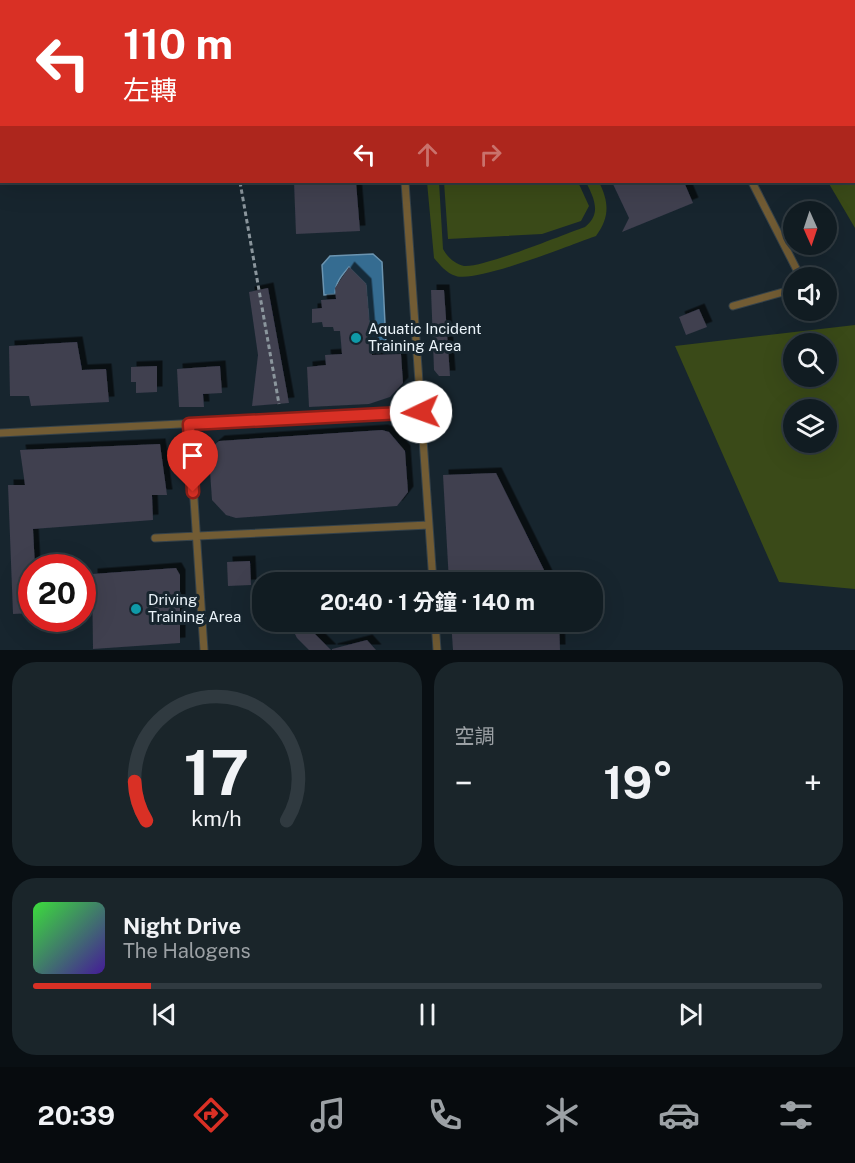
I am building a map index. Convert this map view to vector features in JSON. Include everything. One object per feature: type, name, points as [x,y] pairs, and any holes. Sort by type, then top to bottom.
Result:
[{"type":"lane","points":[[405,183],[431,572]]},
{"type":"lane","points":[[753,183],[795,267]]},
{"type":"lane","points":[[733,306],[783,292]]},
{"type":"lane","points":[[0,433],[421,412]]},
{"type":"lane","points":[[189,424],[204,650]]},
{"type":"lane","points":[[155,538],[429,525]]},
{"type":"lane","points":[[436,632],[437,650]]},
{"type":"path","points":[[240,183],[279,404]]},
{"type":"green space","points":[[427,183],[439,183],[443,249],[452,260],[464,266],[505,257],[585,227],[595,211],[594,200],[586,183],[599,183],[605,196],[606,216],[596,236],[503,269],[467,277],[452,275],[434,258]]},
{"type":"green space","points":[[444,183],[578,183],[589,206],[581,221],[542,234],[448,239]]},
{"type":"green space","points":[[829,183],[855,183],[855,228]]},
{"type":"green space","points":[[855,325],[855,589],[779,582],[675,346],[783,333],[783,387],[837,387],[837,333],[786,333]]},
{"type":"water","points":[[373,254],[382,262],[386,344],[371,344],[366,284],[349,267],[341,276],[335,294],[324,295],[322,265],[330,256]]},
{"type":"building","points":[[294,183],[356,183],[360,231],[296,234]]},
{"type":"building","points":[[612,183],[684,183],[693,203],[622,232],[629,218]]},
{"type":"building","name":"Aquatic Incident Training Area","points":[[349,267],[366,284],[372,355],[401,354],[403,383],[390,397],[369,404],[309,407],[307,367],[326,365],[325,355],[342,354],[340,331],[334,331],[333,327],[323,327],[322,322],[312,323],[312,309],[322,308],[321,300],[336,299],[335,288]]},
{"type":"building","points":[[268,288],[289,403],[252,406],[258,355],[249,292]]},
{"type":"building","points":[[431,290],[444,290],[450,376],[439,376],[434,370]]},
{"type":"building","points":[[699,309],[707,327],[686,335],[679,317]]},
{"type":"building","points":[[77,342],[82,370],[106,369],[109,402],[31,406],[29,396],[10,396],[9,346]]},
{"type":"building","points":[[157,366],[157,392],[136,393],[136,382],[131,382],[131,367]]},
{"type":"building","points":[[220,366],[222,393],[203,394],[204,407],[179,407],[177,369]]},
{"type":"building","points":[[382,430],[389,432],[405,451],[408,492],[397,506],[236,518],[226,515],[212,500],[209,457],[213,446],[219,441]]},
{"type":"building","points":[[160,444],[167,495],[152,495],[153,520],[33,529],[34,554],[18,554],[18,614],[13,614],[8,485],[25,485],[20,450]]},
{"type":"building","points":[[496,473],[545,572],[448,572],[443,475]]},
{"type":"building","points":[[250,561],[251,585],[228,586],[227,562]]},
{"type":"building","name":"Driving Training Area","points":[[176,568],[180,575],[180,643],[93,649],[93,632],[96,632],[96,574]]},
{"type":"building","points":[[294,632],[313,632],[331,650],[309,650]]},
{"type":"building","points":[[452,632],[559,632],[560,650],[453,650]]},
{"type":"building","points":[[367,640],[376,650],[332,650],[332,649]]},
{"type":"place","name":"Aquatic Incident Training Area","points":[[356,338]]},
{"type":"place","name":"Driving Training Area","points":[[136,609]]},
{"type":"route","points":[[193,492],[189,424],[421,412]]}]
